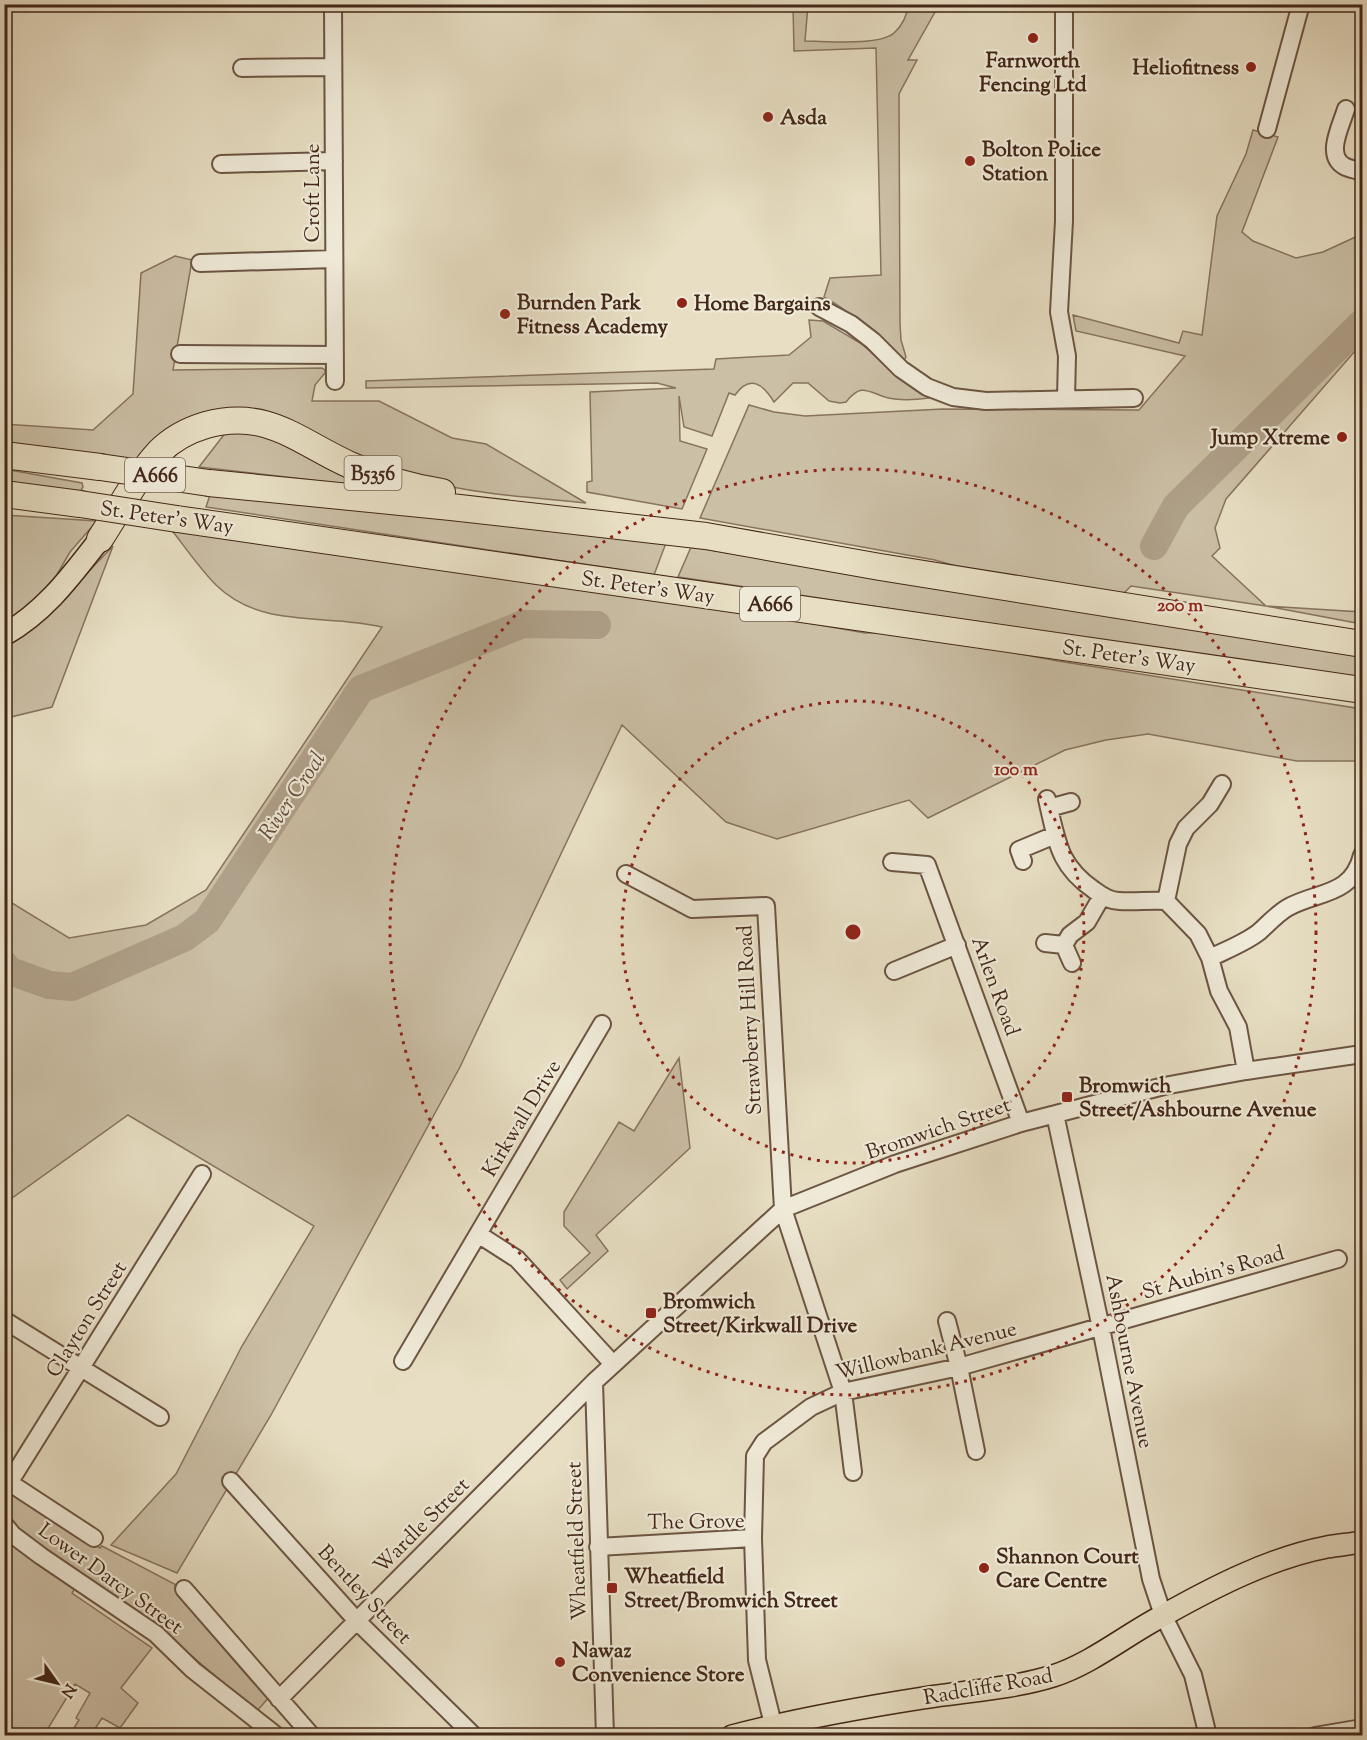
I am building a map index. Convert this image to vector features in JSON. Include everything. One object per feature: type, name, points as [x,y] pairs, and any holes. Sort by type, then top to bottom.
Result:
[{"type":"highway","name":"B5356","points":[[100,538],[146,468],[161,450],[197,427],[236,419],[261,422],[281,428],[351,465],[422,489],[706,536]]},
{"type":"highway","name":"St. Peter's Way","points":[[4,455],[209,483],[706,536],[891,569],[1362,644]]},
{"type":"highway","name":"St. Peter's Way","points":[[4,494],[1362,690]]},
{"type":"highway","points":[[4,500],[72,503]]},
{"type":"main road","points":[[4,635],[38,612],[60,590],[100,538]]},
{"type":"main road","name":"Radcliffe Road","points":[[732,1736],[774,1730],[923,1698],[1020,1684],[1054,1675],[1083,1662],[1163,1615],[1235,1579],[1272,1564],[1326,1547],[1362,1542]]},
{"type":"street","name":"Croft Lane","points":[[333,4],[335,381]]},
{"type":"street","points":[[1064,4],[1064,220],[1059,312],[1067,356],[1066,399]]},
{"type":"street","points":[[1266,129],[1301,4]]},
{"type":"street","points":[[242,68],[333,66]]},
{"type":"street","points":[[1346,109],[1347,128],[1333,152],[1336,159],[1345,167],[1362,172]]},
{"type":"street","points":[[222,164],[334,161]]},
{"type":"street","points":[[200,263],[334,259]]},
{"type":"street","points":[[819,307],[851,324],[873,341],[901,369],[927,387],[953,397],[986,401],[1134,398]]},
{"type":"street","points":[[180,354],[335,355]]},
{"type":"street","points":[[1166,901],[1178,844],[1186,828],[1210,804],[1222,784]]},
{"type":"street","points":[[1071,802],[1048,803],[1055,835],[1072,872],[1102,896],[1118,901],[1166,901],[1198,934],[1210,958],[1219,991],[1238,1027],[1246,1071]]},
{"type":"street","points":[[1023,861],[1019,850],[1055,835]]},
{"type":"street","points":[[1210,958],[1257,933],[1287,908],[1329,893],[1340,886],[1351,876],[1362,860]]},
{"type":"street","name":"Arlen Road","points":[[892,862],[927,865],[1021,1123]]},
{"type":"street","name":"Strawberry Hill Road","points":[[626,874],[692,909],[766,906],[783,1209]]},
{"type":"street","points":[[1064,945],[1070,935],[1087,922],[1102,896]]},
{"type":"street","points":[[1045,943],[1064,945]]},
{"type":"street","points":[[894,971],[957,945]]},
{"type":"street","points":[[1064,945],[1072,963]]},
{"type":"street","name":"Kirkwall Drive","points":[[403,1361],[602,1024]]},
{"type":"street","name":"Bromwich Street","points":[[594,1382],[783,1209],[895,1164],[1021,1123],[1164,1086],[1362,1054]]},
{"type":"street","name":"Ashbourne Avenue","points":[[1055,1114],[1101,1328],[1147,1564],[1163,1615],[1193,1675],[1208,1736]]},
{"type":"street","name":"Clayton Street","points":[[7,1487],[202,1174]]},
{"type":"street","points":[[783,1209],[843,1392],[853,1472]]},
{"type":"street","points":[[478,1234],[518,1259],[613,1364]]},
{"type":"street","name":"St Aubin's Road","points":[[1101,1328],[1338,1259]]},
{"type":"street","points":[[4,1320],[160,1417]]},
{"type":"street","points":[[947,1322],[959,1367],[976,1452]]},
{"type":"street","name":"Willowbank Avenue","points":[[753,1538],[755,1456],[758,1449],[794,1418],[811,1407],[843,1392],[959,1367],[1101,1328]]},
{"type":"street","name":"Wheatfield Street","points":[[594,1382],[604,1736]]},
{"type":"street","name":"Wardle Street","points":[[279,1699],[594,1382]]},
{"type":"street","name":"Bentley Street","points":[[231,1481],[357,1621],[472,1734]]},
{"type":"street","points":[[7,1487],[94,1538]]},
{"type":"street","name":"Lower Darcy Street","points":[[4,1524],[40,1556],[156,1634],[194,1670],[277,1736]]},
{"type":"street","name":"The Grove","points":[[598,1547],[753,1538],[757,1660],[774,1730]]},
{"type":"street","points":[[184,1589],[312,1736]]},
{"type":"street","points":[[1315,1736],[1362,1728]]},
{"type":"shaded area","points":[[793,5],[808,5],[805,41],[838,42],[877,40],[887,37],[900,27],[909,5],[939,5],[908,60],[917,60],[899,94],[900,324],[901,340],[906,357],[903,362],[856,319],[824,297],[830,278],[881,275],[876,48],[794,51]]},
{"type":"shaded area","points":[[1253,130],[1278,137],[1242,232],[1253,241],[1296,258],[1323,252],[1362,234],[1362,343],[1226,499],[1215,528],[1220,548],[1212,556],[1266,606],[1131,586],[1123,594],[963,568],[935,560],[700,518],[749,405],[774,412],[805,416],[943,409],[1139,410],[1185,356],[1076,331],[1073,315],[1179,343],[1183,331],[1202,335],[1217,216],[1246,154]]},
{"type":"shaded area","points":[[175,256],[192,260],[173,370],[322,368],[325,373],[315,385],[312,401],[379,401],[452,438],[486,444],[586,503],[486,493],[446,486],[405,475],[360,458],[252,409],[244,408],[218,411],[143,461],[5,444],[4,424],[93,430],[133,394],[141,273]]},
{"type":"shaded area","points":[[809,320],[823,321],[862,344],[892,372],[929,398],[895,399],[860,390],[846,402],[840,403],[829,401],[808,383],[793,383],[774,402],[761,386],[751,383],[735,395],[729,393],[712,436],[684,427],[679,396],[680,441],[707,449],[682,509],[587,492],[587,482],[592,481],[590,392],[676,388],[657,383],[366,388],[366,381],[714,369],[716,359],[789,355],[811,337]]},
{"type":"shaded area","points":[[256,426],[398,490],[199,467],[230,427]]},
{"type":"shaded area","points":[[4,469],[82,483],[83,487],[80,492],[5,485]]},
{"type":"shaded area","points":[[210,495],[666,543],[654,575],[206,507]]},
{"type":"shaded area","points":[[4,515],[97,521],[70,552],[48,590],[11,620],[4,623]]},
{"type":"shaded area","points":[[167,524],[865,633],[901,632],[1058,661],[1362,709],[1362,761],[1297,761],[1148,734],[1106,740],[1065,750],[928,818],[909,800],[777,839],[726,822],[622,725],[460,1067],[271,1415],[177,1573],[111,1545],[176,1474],[242,1346],[314,1226],[128,1115],[5,1203],[4,898],[69,938],[146,925],[206,890],[382,627],[361,623],[295,618],[253,609],[234,599],[216,585]]},
{"type":"shaded area","points":[[113,546],[52,707],[7,718],[5,724],[5,647],[45,617]]},
{"type":"shaded area","points":[[691,547],[1362,652],[1362,679],[678,577]]},
{"type":"shaded area","points":[[1266,606],[1362,612],[1362,624]]},
{"type":"shaded area","points":[[679,1058],[690,1148],[596,1235],[608,1251],[567,1289],[560,1280],[590,1253],[564,1226],[564,1212],[619,1122],[634,1131]]},
{"type":"shaded area","points":[[11,1492],[100,1548],[102,1546],[184,1589],[271,1695],[257,1711],[162,1631],[83,1576],[72,1593],[152,1648],[121,1688],[138,1703],[120,1728],[102,1718],[91,1735],[80,1735],[72,1731],[79,1720],[76,1718],[90,1693],[75,1684],[44,1735],[5,1735],[4,1500]]},
{"type":"waterway","name":"River Croal","points":[[1154,546],[1176,506],[1362,323]]},
{"type":"waterway","name":"River Croal","points":[[4,964],[10,971],[49,985],[72,987],[184,938],[207,921],[361,689],[523,624],[597,625]]},
{"type":"place","name":"Farnworth Fencing Ltd","points":[[1033,38]]},
{"type":"place","name":"Heliofitness","points":[[1251,67]]},
{"type":"place","name":"Asda","points":[[768,117]]},
{"type":"place","name":"Bolton Police Station","points":[[970,161]]},
{"type":"place","name":"Home Bargains","points":[[682,303]]},
{"type":"place","name":"Burnden Park Fitness Academy","points":[[505,314]]},
{"type":"place","name":"Jump Xtreme","points":[[1342,437]]},
{"type":"place","name":"Bromwich Street/Ashbourne Avenue","points":[[1067,1097]]},
{"type":"place","name":"Bromwich Street/Kirkwall Drive","points":[[651,1313]]},
{"type":"place","name":"Shannon Court Care Centre","points":[[984,1568]]},
{"type":"place","name":"Wheatfield Street/Bromwich Street","points":[[612,1588]]},
{"type":"place","name":"Nawaz Convenience Store","points":[[560,1662]]}]
